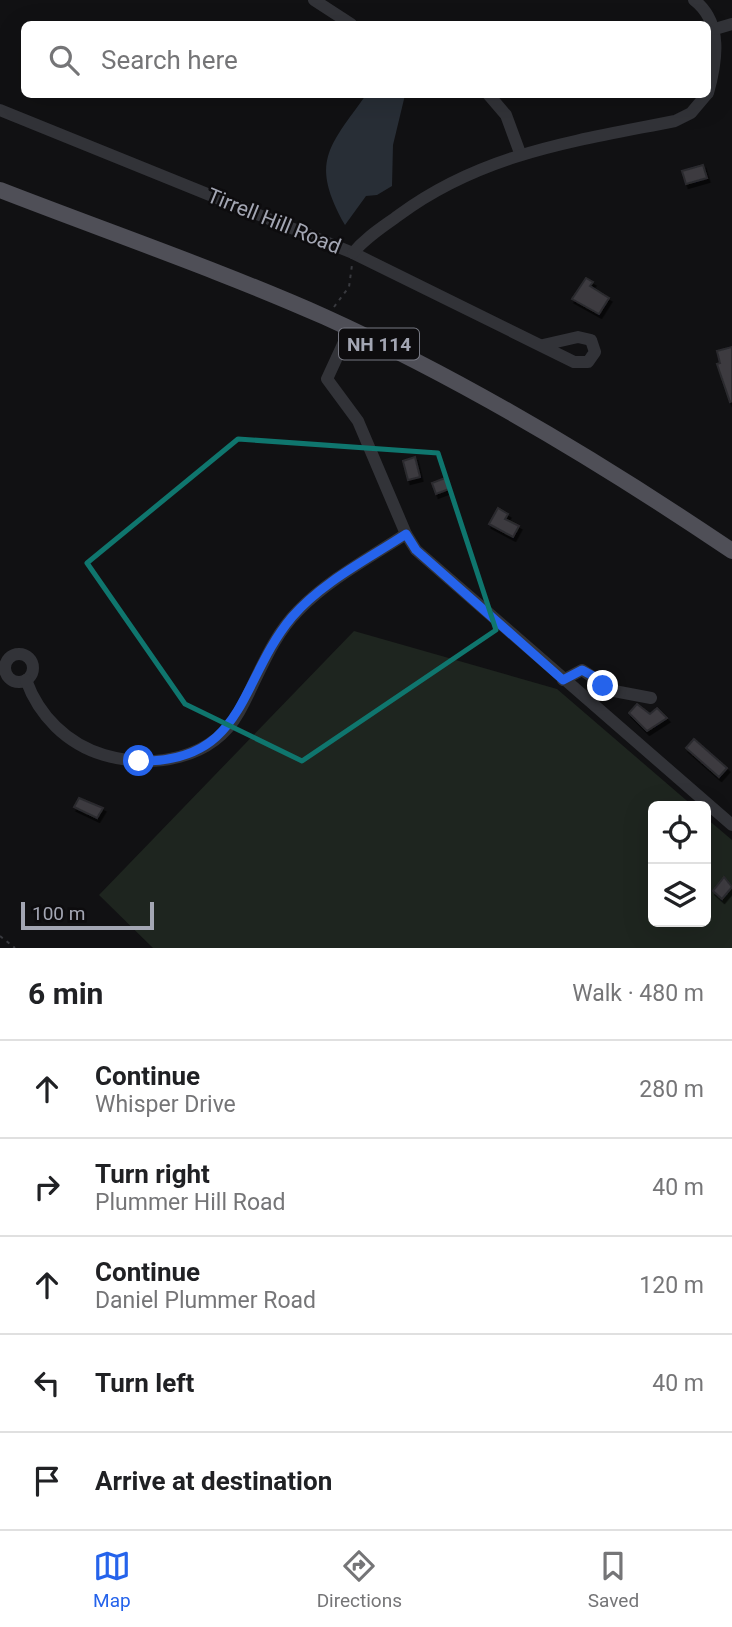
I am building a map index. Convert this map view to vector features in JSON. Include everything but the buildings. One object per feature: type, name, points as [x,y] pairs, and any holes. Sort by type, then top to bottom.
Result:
[{"type":"main road","name":"NH 114","points":[[0,190],[350,330],[471,390],[564,442],[732,551]]},
{"type":"street","points":[[314,0],[346,21]]},
{"type":"street","points":[[694,0],[711,16],[715,29],[711,62]]},
{"type":"street","points":[[715,29],[732,24]]},
{"type":"street","points":[[491,98],[506,115],[520,153]]},
{"type":"street","points":[[355,253],[376,232],[445,184],[520,153],[675,121],[691,113],[704,98]]},
{"type":"street","name":"Tirrell Hill Road","points":[[0,110],[355,253],[543,345]]},
{"type":"street","points":[[350,330],[327,379],[358,421],[406,534],[416,550],[732,825]]},
{"type":"street","points":[[26,680],[36,702],[55,727],[81,746],[110,756],[139,761],[161,761],[191,754],[210,744],[232,723],[270,651],[298,610],[322,589],[406,534]]},
{"type":"street","points":[[563,680],[582,670],[614,691],[651,698]]},
{"type":"path","points":[[323,317],[349,287],[355,253]]},
{"type":"path","points":[[0,936],[15,948]]},
{"type":"highlighted area","points":[[238,439],[438,453],[496,630],[302,761],[185,704],[87,563]]},
{"type":"shaded area","points":[[364,98],[404,98],[393,145],[392,186],[377,195],[366,196],[345,225],[334,204],[326,170],[333,143]]},
{"type":"shaded area","points":[[354,631],[557,689],[687,801],[648,801],[648,927],[711,927],[711,822],[732,840],[732,948],[153,948],[99,895]]},
{"type":"route","points":[[139,761],[181,758],[220,736],[238,715],[280,633],[292,618],[322,589],[406,534],[416,550],[563,680],[582,670],[603,686]]}]
